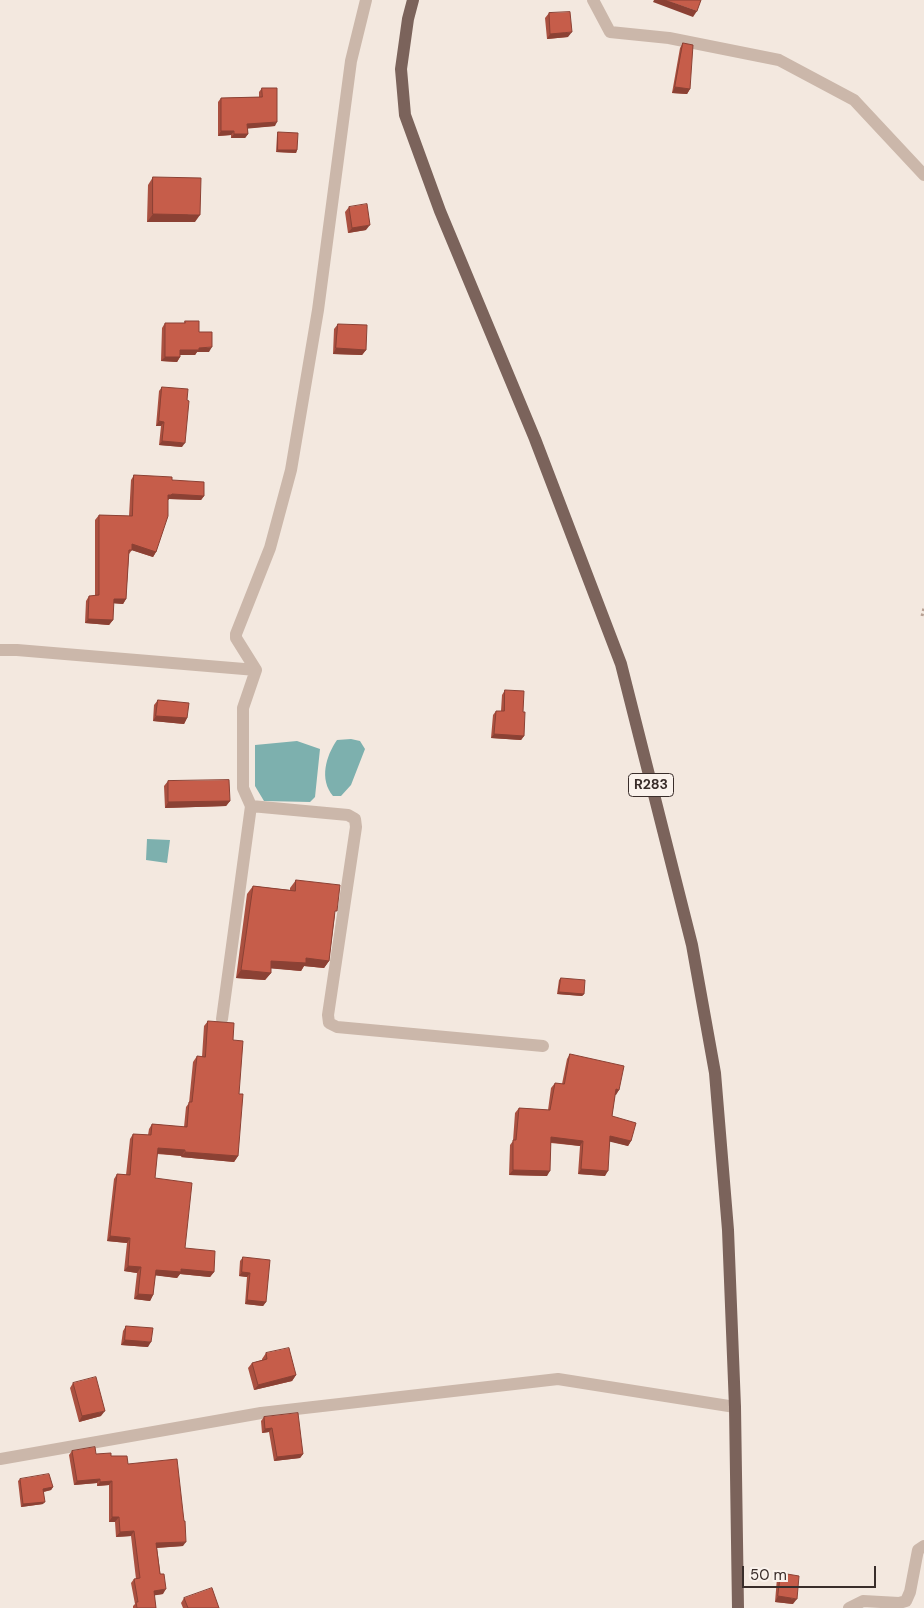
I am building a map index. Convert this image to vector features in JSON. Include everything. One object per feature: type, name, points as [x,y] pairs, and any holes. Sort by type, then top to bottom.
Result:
[{"type":"main road","name":"R283","points":[[413,0],[408,19],[401,70],[404,115],[440,211],[535,439],[620,664],[692,945],[715,1073],[728,1230],[736,1407],[738,1608]]},
{"type":"street","points":[[222,1019],[250,806],[243,788],[244,708],[256,670],[236,638],[236,634],[270,548],[291,470],[318,310],[351,61],[366,0]]},
{"type":"street","points":[[593,0],[610,32],[669,38],[779,60],[854,100],[924,175]]},
{"type":"street","points":[[0,650],[256,670]]},
{"type":"street","points":[[250,806],[348,815],[355,819],[356,827],[328,1015],[329,1023],[337,1027],[542,1046]]},
{"type":"street","points":[[0,1459],[261,1413],[558,1378],[736,1407]]},
{"type":"street","points":[[849,1608],[863,1601],[899,1603],[906,1601],[910,1592],[918,1550],[924,1546]]},
{"type":"path","points":[[922,616],[924,608]]},
{"type":"water","points":[[351,739],[360,741],[365,749],[351,785],[341,796],[333,796],[326,782],[327,760],[337,740]]},
{"type":"water","points":[[297,741],[320,749],[315,797],[310,802],[264,801],[255,786],[255,745]]},
{"type":"water","points":[[147,839],[170,840],[167,863],[146,860]]},
{"type":"building","points":[[665,0],[701,0],[697,11]]},
{"type":"building","points":[[570,12],[572,32],[550,34],[549,13]]},
{"type":"building","points":[[683,43],[693,45],[690,89],[675,87]]},
{"type":"building","points":[[262,88],[277,88],[277,122],[247,124],[248,134],[234,134],[234,131],[221,131],[221,98],[262,97]]},
{"type":"building","points":[[278,132],[298,133],[297,150],[278,150]]},
{"type":"building","points":[[153,177],[201,178],[200,215],[153,214]]},
{"type":"building","points":[[367,204],[370,225],[352,228],[349,207]]},
{"type":"building","points":[[185,321],[199,321],[199,332],[212,332],[212,347],[199,348],[199,350],[180,350],[180,357],[165,357],[165,323],[185,323]]},
{"type":"building","points":[[338,324],[367,325],[366,350],[336,348]]},
{"type":"building","points":[[162,387],[188,389],[187,400],[189,401],[185,443],[162,441],[164,422],[159,421]]},
{"type":"building","points":[[134,475],[172,477],[172,480],[204,482],[204,496],[168,495],[168,516],[156,552],[132,544],[132,550],[129,550],[126,599],[114,599],[113,620],[88,619],[89,596],[99,595],[99,515],[132,516]]},
{"type":"building","points":[[505,690],[524,691],[524,736],[494,734],[496,711],[504,711]]},
{"type":"building","points":[[158,700],[189,703],[187,718],[156,716]]},
{"type":"building","points":[[229,780],[230,801],[168,802],[168,781]]},
{"type":"building","points":[[296,880],[340,885],[329,961],[306,958],[306,963],[271,961],[271,973],[241,970],[253,886],[295,891]]},
{"type":"building","points":[[561,978],[585,980],[584,994],[559,992]]},
{"type":"building","points":[[208,1021],[234,1023],[233,1040],[243,1041],[239,1094],[243,1094],[238,1156],[158,1148],[155,1178],[192,1183],[185,1248],[215,1251],[214,1272],[181,1269],[181,1272],[156,1270],[153,1295],[138,1294],[141,1267],[128,1266],[130,1238],[110,1236],[117,1174],[130,1175],[133,1134],[151,1135],[152,1124],[187,1127],[189,1102],[192,1102],[197,1056],[205,1057]]},
{"type":"building","points":[[570,1054],[624,1066],[619,1090],[616,1089],[612,1116],[636,1123],[631,1141],[610,1136],[608,1171],[581,1169],[583,1141],[551,1137],[550,1171],[513,1170],[513,1140],[516,1140],[519,1108],[550,1110],[555,1083],[564,1084]]},
{"type":"building","points":[[243,1257],[270,1260],[266,1302],[247,1300],[250,1273],[242,1272]]},
{"type":"building","points":[[126,1326],[153,1328],[151,1342],[125,1340]]},
{"type":"building","points":[[289,1348],[296,1375],[258,1385],[252,1363],[267,1359],[266,1353]]},
{"type":"building","points":[[96,1377],[105,1411],[82,1416],[73,1383]]},
{"type":"building","points":[[298,1413],[303,1454],[277,1457],[272,1428],[265,1429],[264,1417]]},
{"type":"building","points":[[95,1447],[96,1454],[111,1453],[111,1456],[127,1456],[128,1464],[177,1459],[186,1542],[156,1543],[160,1574],[164,1574],[166,1589],[154,1591],[156,1608],[137,1608],[136,1602],[138,1602],[134,1579],[140,1578],[134,1531],[120,1532],[119,1517],[112,1517],[112,1481],[100,1482],[100,1479],[77,1481],[72,1451]]},
{"type":"building","points":[[49,1474],[53,1487],[43,1489],[45,1502],[23,1504],[20,1479]]},
{"type":"building","points":[[781,1573],[799,1576],[797,1599],[778,1596]]},
{"type":"building","points":[[212,1588],[219,1608],[188,1608],[184,1598]]}]
